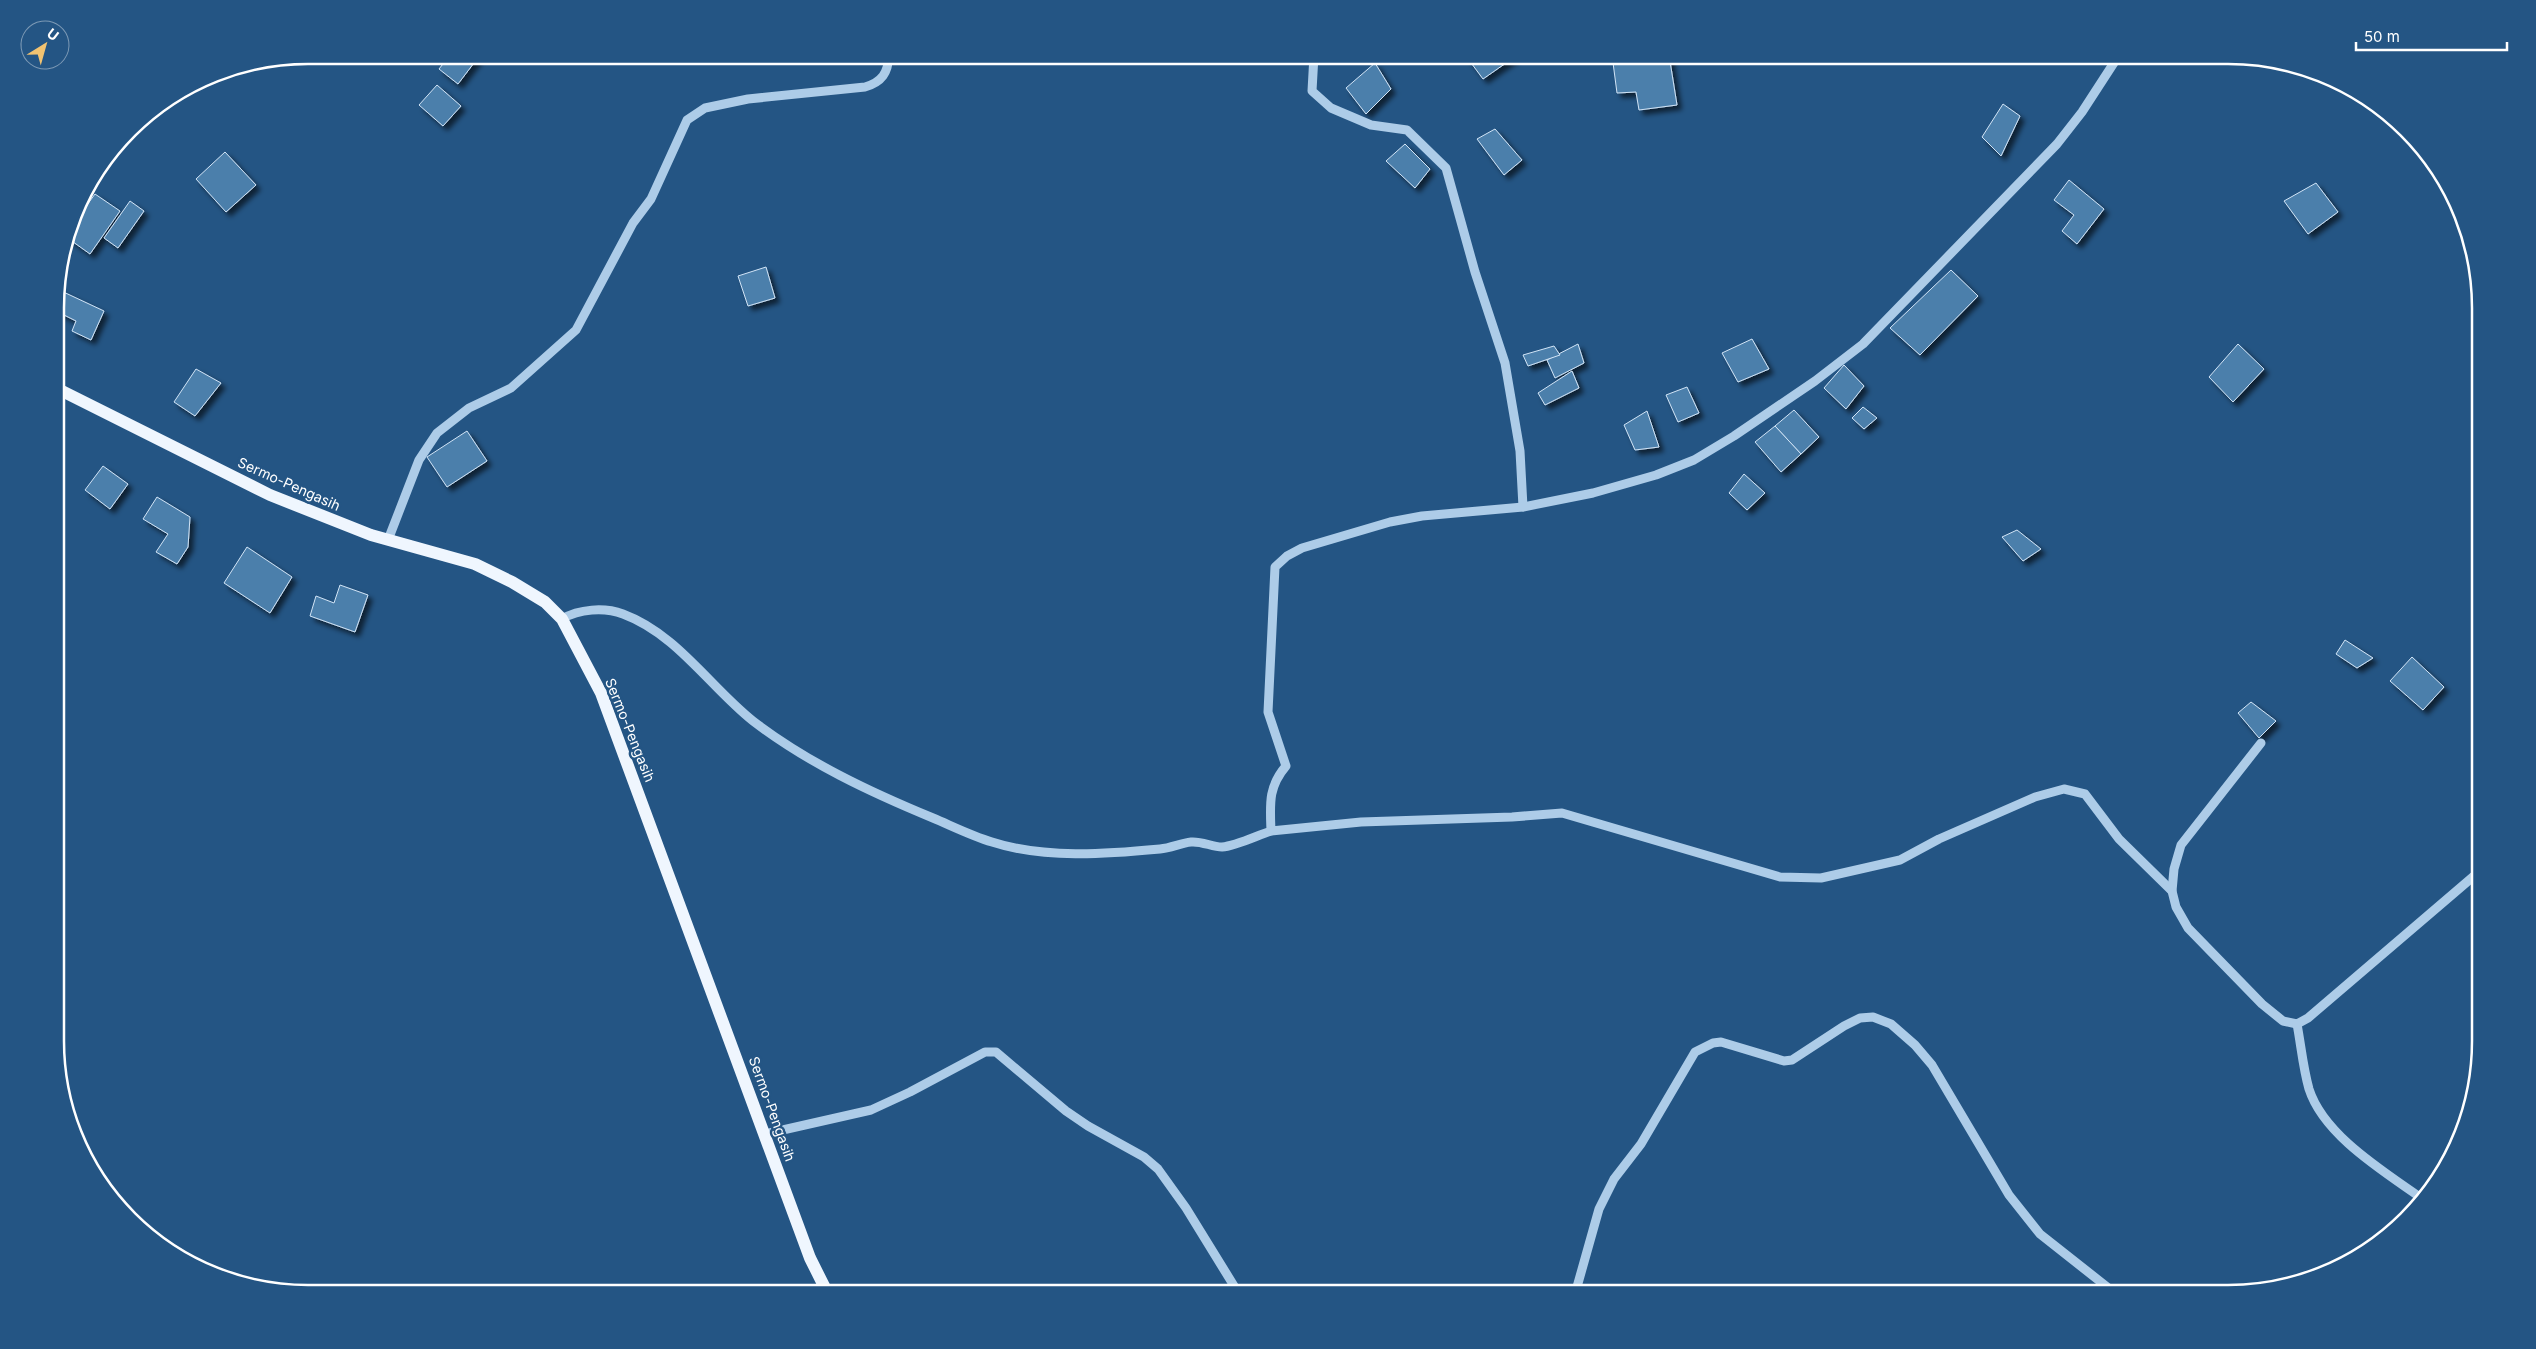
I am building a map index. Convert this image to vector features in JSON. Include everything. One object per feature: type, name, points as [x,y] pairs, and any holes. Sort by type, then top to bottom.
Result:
[{"type":"main road","name":"Sermo-Pengasih","points":[[64,392],[270,495],[388,540],[475,564],[512,582],[545,602],[562,619],[601,693],[810,1258],[824,1285]]},
{"type":"street","points":[[388,540],[419,460],[437,433],[469,408],[511,388],[576,330],[633,223],[651,199],[687,120],[705,108],[748,99],[866,87],[880,82],[889,64]]},
{"type":"street","points":[[1313,64],[1312,90],[1331,108],[1371,125],[1406,130],[1446,168],[1475,272],[1505,363],[1520,451],[1523,506]]},
{"type":"street","points":[[1271,830],[1270,803],[1274,780],[1286,766],[1268,712],[1275,567],[1286,556],[1302,548],[1390,522],[1422,516],[1523,506],[1593,493],[1656,476],[1694,460],[1734,436],[1815,381],[1863,344],[2005,196],[2031,173],[2082,112],[2113,64]]},
{"type":"street","points":[[562,619],[574,612],[599,610],[622,614],[654,631],[684,655],[752,720],[791,748],[881,797],[992,843],[1026,850],[1113,852],[1163,849],[1192,842],[1223,847],[1271,830],[1361,822],[1512,817],[1562,813],[1780,877],[1821,878],[1900,860],[1939,839],[2035,797],[2064,789],[2085,794],[2119,839],[2172,891]]},
{"type":"street","points":[[2262,743],[2181,845],[2174,868],[2172,891],[2176,907],[2188,928],[2262,1004],[2283,1020],[2297,1024],[2308,1018],[2472,877]]},
{"type":"street","points":[[1578,1285],[1599,1210],[1614,1179],[1641,1144],[1695,1052],[1708,1045],[1721,1042],[1774,1060],[1792,1060],[1844,1026],[1860,1018],[1873,1017],[1891,1024],[1915,1044],[1932,1065],[2010,1195],[2040,1234],[2105,1285]]},
{"type":"street","points":[[2297,1024],[2309,1090],[2328,1123],[2368,1160],[2418,1195]]},
{"type":"street","points":[[765,1134],[871,1110],[910,1092],[985,1052],[996,1052],[1066,1111],[1088,1126],[1144,1157],[1158,1168],[1182,1201],[1233,1285]]},
{"type":"building","points":[[443,64],[473,64],[458,84],[439,69]]},
{"type":"building","points":[[1376,64],[1391,89],[1366,114],[1346,88]]},
{"type":"building","points":[[1472,64],[1505,64],[1483,79]]},
{"type":"building","points":[[1613,64],[1670,64],[1677,105],[1639,110],[1636,92],[1617,93]]},
{"type":"building","points":[[437,85],[461,106],[443,126],[419,105]]},
{"type":"building","points":[[2003,104],[2020,116],[2001,156],[1982,137]]},
{"type":"building","points":[[1495,129],[1522,160],[1504,175],[1477,139]]},
{"type":"building","points":[[1405,144],[1430,169],[1415,188],[1386,161]]},
{"type":"building","points":[[225,152],[256,185],[226,212],[196,179]]},
{"type":"building","points":[[2069,180],[2104,209],[2077,244],[2062,231],[2074,215],[2054,200]]},
{"type":"building","points":[[2316,183],[2338,212],[2308,234],[2284,201]]},
{"type":"building","points":[[95,194],[120,211],[90,254],[73,242],[86,206]]},
{"type":"building","points":[[130,201],[144,211],[118,248],[104,238]]},
{"type":"building","points":[[766,267],[775,298],[748,306],[738,276]]},
{"type":"building","points":[[1951,270],[1978,296],[1920,355],[1890,328]]},
{"type":"building","points":[[64,292],[104,311],[91,340],[72,331],[76,321],[64,315]]},
{"type":"building","points":[[1752,339],[1769,369],[1738,382],[1722,353]]},
{"type":"building","points":[[1578,344],[1584,363],[1555,378],[1547,360]]},
{"type":"building","points":[[2238,344],[2264,369],[2233,402],[2209,377]]},
{"type":"building","points":[[1554,346],[1560,355],[1528,366],[1523,355]]},
{"type":"building","points":[[1844,365],[1864,386],[1846,409],[1824,388]]},
{"type":"building","points":[[196,369],[221,383],[195,416],[174,402]]},
{"type":"building","points":[[1572,371],[1579,388],[1545,405],[1538,393]]},
{"type":"building","points":[[1687,387],[1699,413],[1678,422],[1666,395]]},
{"type":"building","points":[[1863,407],[1877,418],[1864,429],[1852,418]]},
{"type":"building","points":[[1794,410],[1819,437],[1801,454],[1775,426]]},
{"type":"building","points":[[1647,411],[1659,447],[1635,450],[1624,425]]},
{"type":"building","points":[[1775,426],[1801,454],[1781,472],[1755,442]]},
{"type":"building","points":[[467,431],[487,461],[447,487],[427,457]]},
{"type":"building","points":[[103,466],[128,484],[110,509],[85,490]]},
{"type":"building","points":[[1744,474],[1765,493],[1747,510],[1729,493]]},
{"type":"building","points":[[157,497],[190,517],[188,547],[177,564],[156,552],[168,534],[143,519]]},
{"type":"building","points":[[2017,530],[2041,549],[2023,561],[2002,537]]},
{"type":"building","points":[[247,547],[292,577],[270,613],[224,583]]},
{"type":"building","points":[[340,585],[368,595],[355,632],[310,616],[316,596],[334,603]]},
{"type":"building","points":[[2345,640],[2373,658],[2357,668],[2336,654]]},
{"type":"building","points":[[2412,657],[2444,687],[2423,710],[2390,681]]},
{"type":"building","points":[[2251,702],[2276,721],[2259,738],[2238,713]]}]
